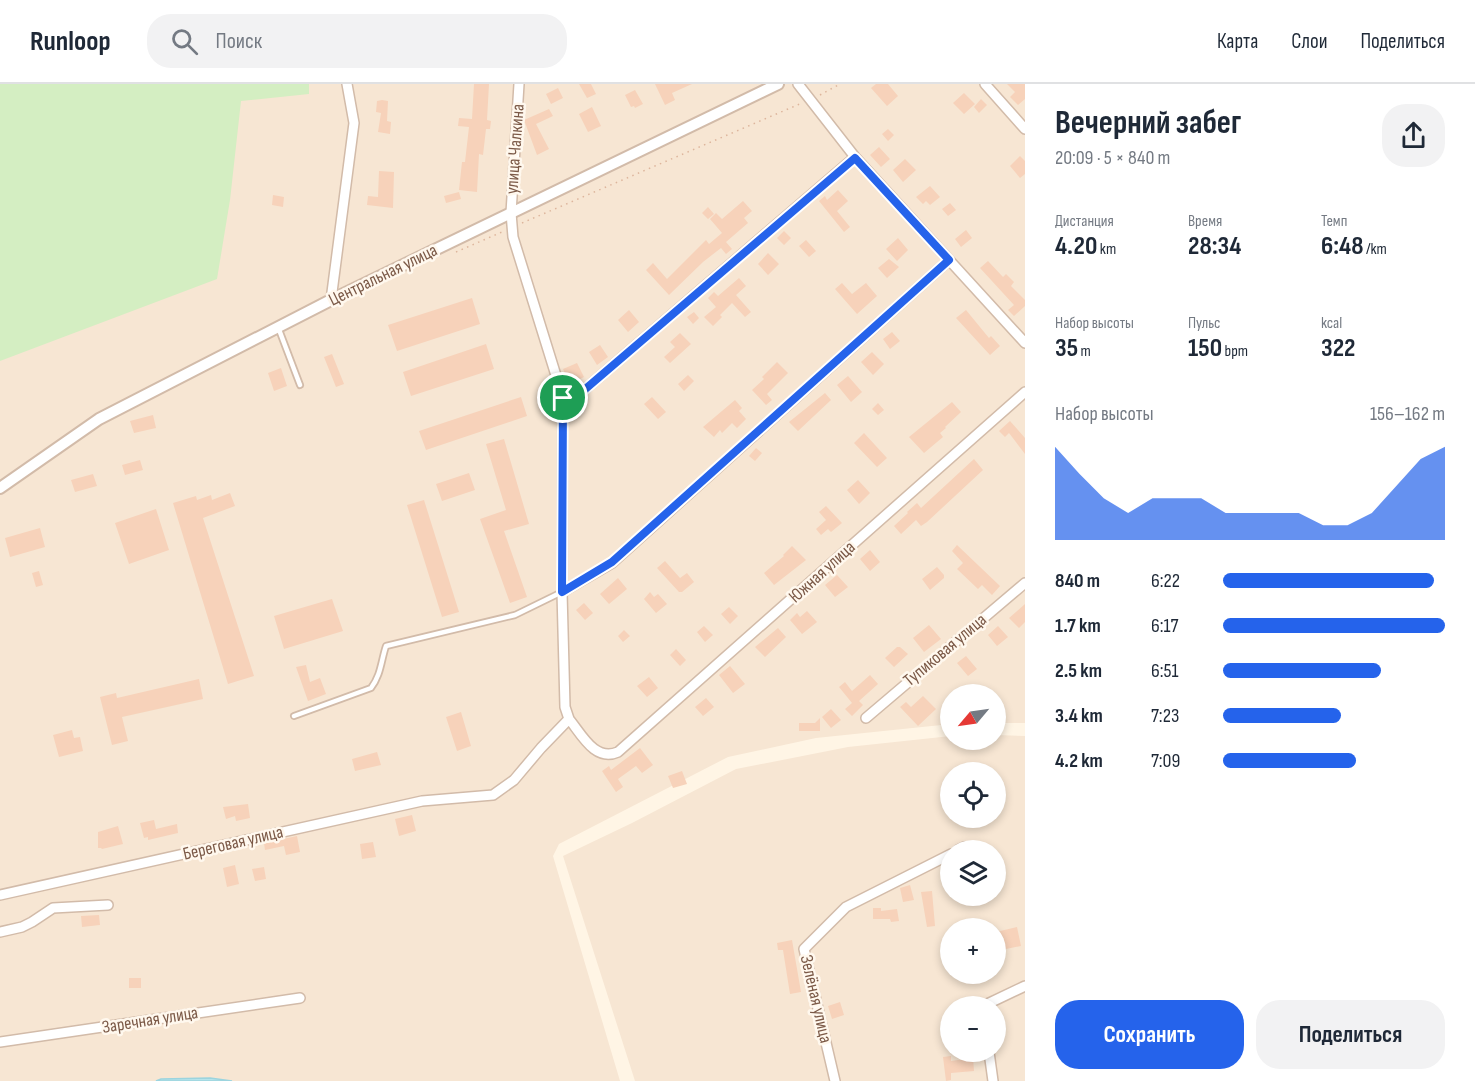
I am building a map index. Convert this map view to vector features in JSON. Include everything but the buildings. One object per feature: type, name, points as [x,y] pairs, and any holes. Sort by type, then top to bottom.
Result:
[{"type":"street","points":[[331,300],[354,123],[347,84]]},
{"type":"street","name":"улица Чалкина","points":[[519,84],[511,213],[513,237],[563,398],[562,592],[565,707],[569,719]]},
{"type":"street","name":"Центральная улица","points":[[0,488],[99,419],[331,300],[778,84]]},
{"type":"street","points":[[798,84],[855,158],[1025,343]]},
{"type":"street","points":[[985,84],[1025,129]]},
{"type":"street","points":[[563,398],[576,397],[855,158]]},
{"type":"street","points":[[562,592],[612,562],[949,260]]},
{"type":"street","name":"Южная улица","points":[[569,719],[595,752],[604,755],[618,752],[1025,392]]},
{"type":"street","name":"Тупиковая улица","points":[[866,717],[1025,583]]},
{"type":"street","name":"Береговая улица","points":[[0,895],[422,801],[493,795],[514,780],[569,719]]},
{"type":"street","name":"Зелёная улица","points":[[835,1081],[804,949],[846,907],[940,860]]},
{"type":"street","points":[[0,932],[22,927],[53,908],[108,905]]},
{"type":"street","points":[[1004,996],[1025,986]]},
{"type":"street","name":"Заречная улица","points":[[0,1042],[300,998]]},
{"type":"street","points":[[990,1062],[993,1081]]},
{"type":"lane","points":[[278,327],[300,385]]},
{"type":"lane","points":[[294,716],[371,687],[379,677],[380,663],[386,646],[515,615],[562,592]]},
{"type":"path","points":[[448,255],[810,100],[840,84]]},
{"type":"shaded area","points":[[0,84],[1025,84],[1025,723],[1006,723],[1006,684],[940,684],[940,725],[816,738],[728,757],[559,844],[553,856],[620,1081],[0,1081]]},
{"type":"shaded area","points":[[1006,735],[1025,736],[1025,1081],[635,1081],[563,856],[736,769],[848,747],[940,737],[940,750],[1006,750]]},
{"type":"green space","points":[[0,84],[309,84],[309,94],[241,101],[230,200],[217,279],[0,361]]},
{"type":"water","points":[[210,1078],[232,1081],[156,1081],[161,1079]]},
{"type":"route","points":[[855,158],[949,260],[612,562],[562,592],[563,398],[576,397],[855,158]]}]
